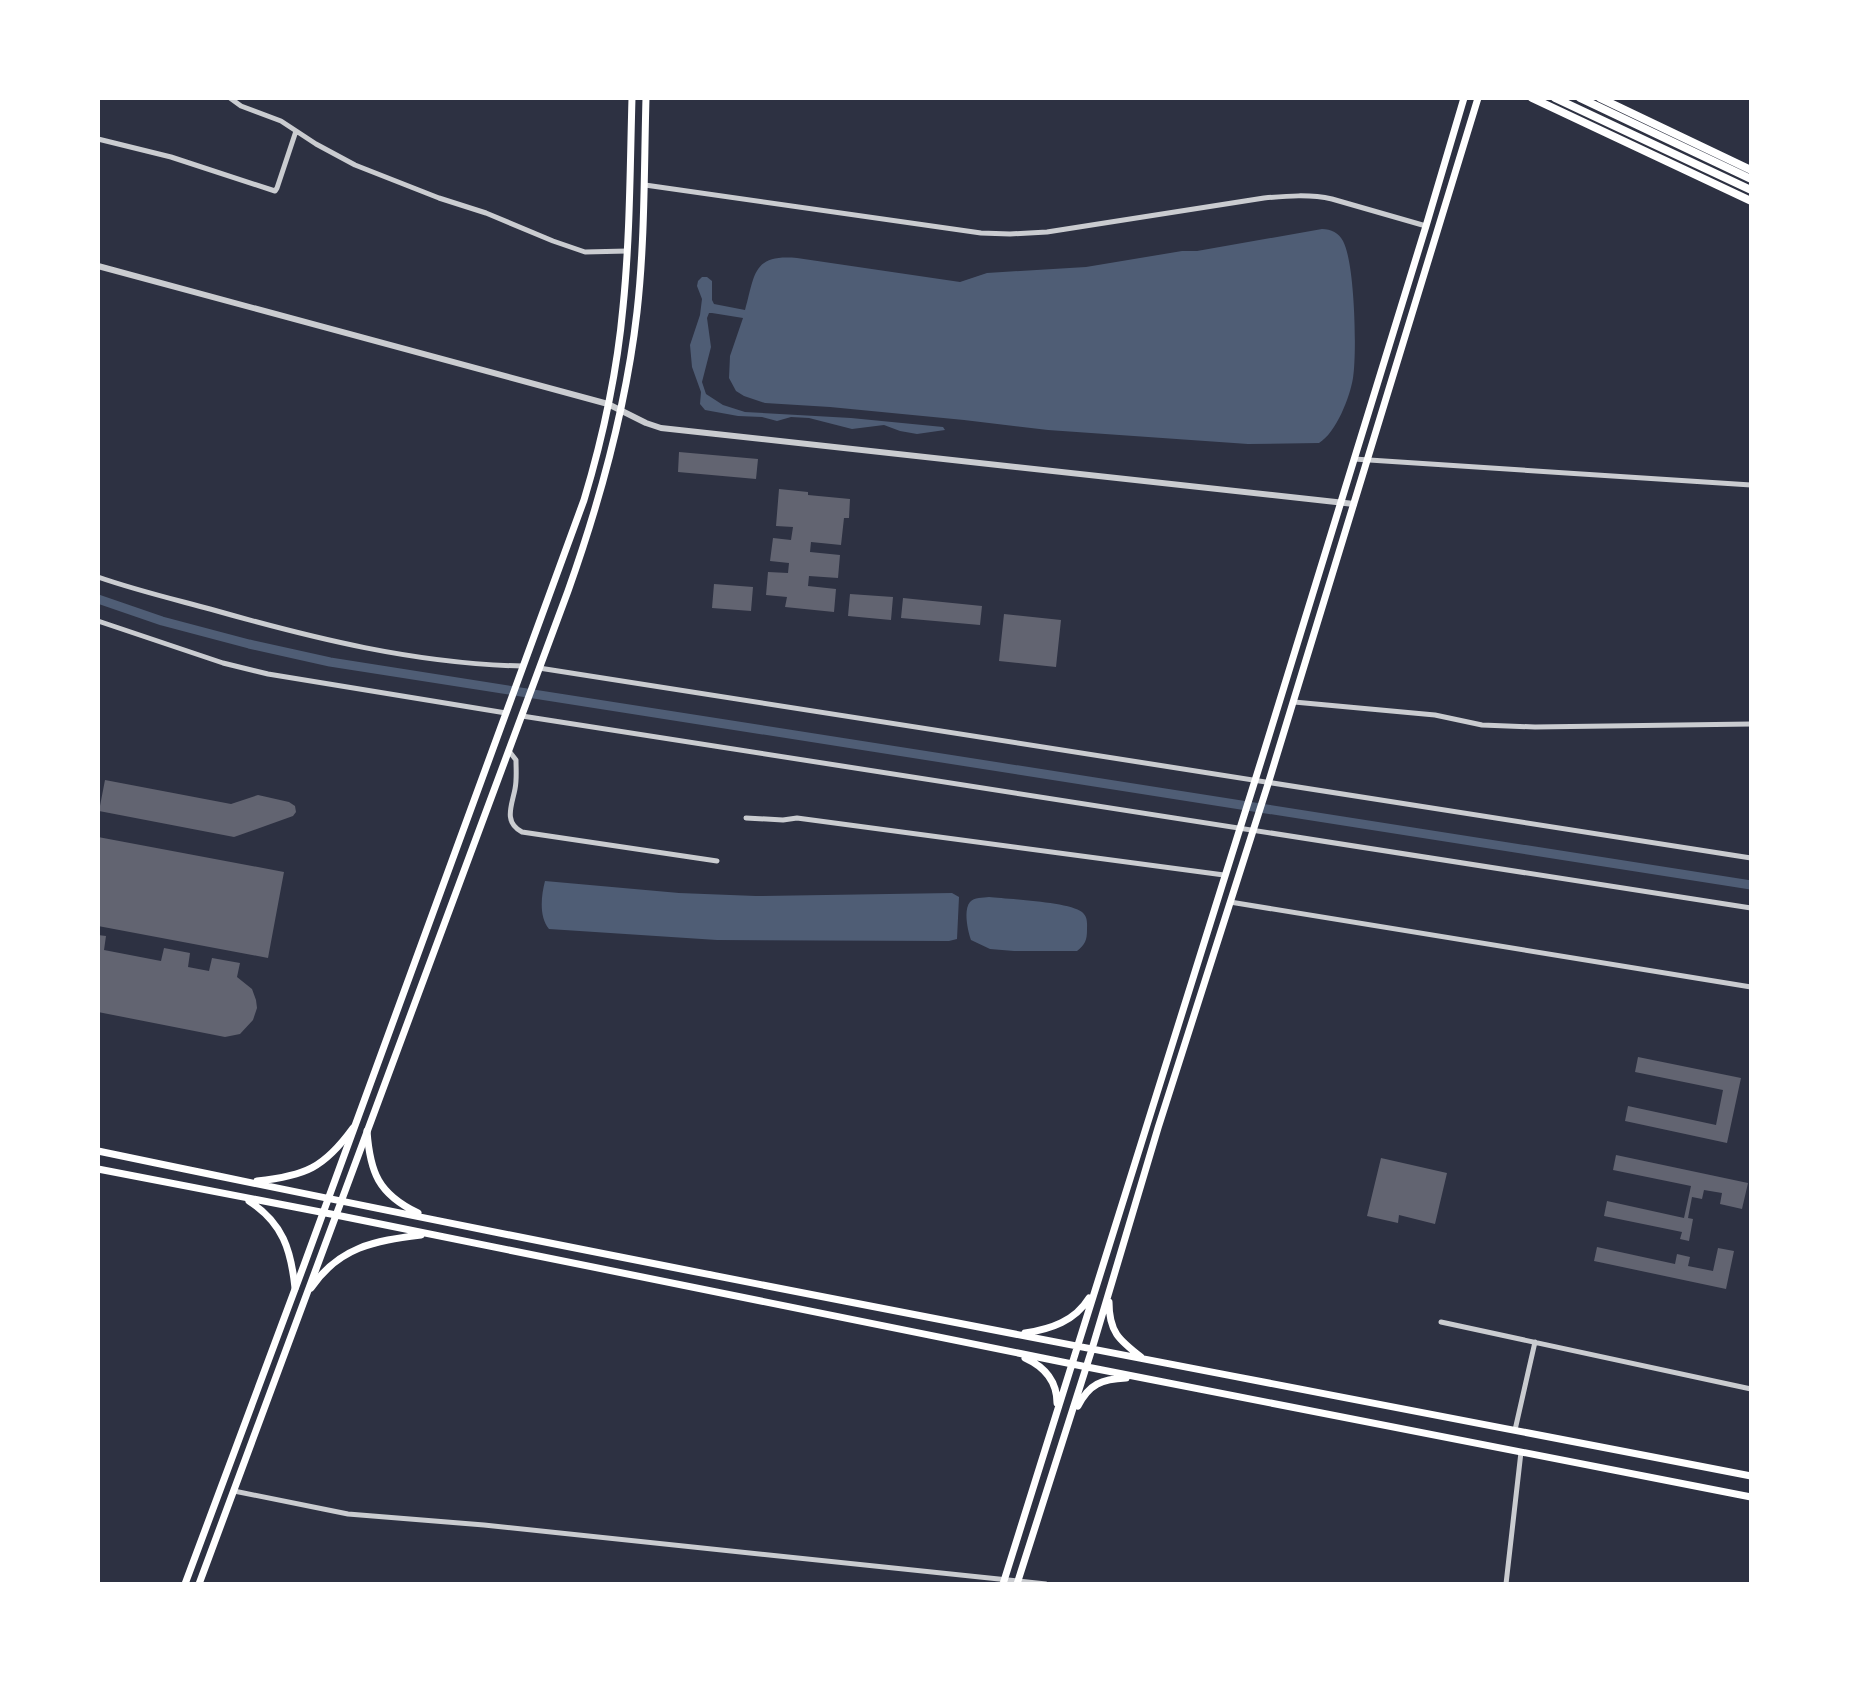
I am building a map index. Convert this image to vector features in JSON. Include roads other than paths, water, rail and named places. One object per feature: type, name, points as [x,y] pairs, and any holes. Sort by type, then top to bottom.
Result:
[{"type":"highway","points":[[1532,98],[1751,201]]},
{"type":"highway","points":[[1555,98],[1751,190]]},
{"type":"highway","points":[[1580,98],[1751,179]]},
{"type":"highway","points":[[1600,98],[1751,170]]},
{"type":"main road","points":[[185,1584],[584,500],[608,404],[620,335],[627,251],[632,98]]},
{"type":"main road","points":[[199,1584],[583,547],[614,442],[634,338],[640,286],[646,98]]},
{"type":"main road","points":[[1004,1582],[1254,784],[1464,98]]},
{"type":"main road","points":[[1018,1582],[1478,98]]},
{"type":"main road","points":[[247,1182],[291,1176],[316,1166],[337,1150],[354,1126]]},
{"type":"main road","points":[[367,1130],[373,1168],[385,1192],[395,1201],[430,1219]]},
{"type":"main road","points":[[98,1151],[430,1219],[1751,1476]]},
{"type":"main road","points":[[98,1169],[1072,1365],[1751,1497]]},
{"type":"main road","points":[[243,1198],[254,1198],[259,1193],[257,1187],[247,1182]]},
{"type":"main road","points":[[243,1198],[262,1210],[282,1236],[289,1250],[295,1290]]},
{"type":"main road","points":[[308,1293],[333,1263],[357,1248],[389,1239],[428,1234]]},
{"type":"main road","points":[[1016,1334],[1046,1329],[1068,1320],[1087,1303],[1096,1286]]},
{"type":"main road","points":[[1110,1291],[1109,1317],[1113,1329],[1118,1338],[1143,1359]]},
{"type":"main road","points":[[1012,1352],[1048,1373],[1057,1391],[1056,1417]]},
{"type":"main road","points":[[1069,1422],[1083,1395],[1096,1384],[1116,1378],[1138,1377]]},
{"type":"street","points":[[230,98],[241,106],[281,121],[355,165],[439,198],[585,252],[627,251]]},
{"type":"street","points":[[98,139],[171,157],[275,191],[296,131]]},
{"type":"street","points":[[644,185],[981,233],[1047,232],[1294,196],[1332,199],[1426,226]]},
{"type":"street","points":[[98,266],[608,404],[646,423],[676,431],[1354,504]]},
{"type":"street","points":[[1354,459],[1751,485]]},
{"type":"street","points":[[98,577],[286,631],[368,649],[522,669]]},
{"type":"street","points":[[98,621],[223,663],[268,674],[507,712]]},
{"type":"street","points":[[537,671],[1254,784],[1751,858]]},
{"type":"street","points":[[1293,702],[1435,715],[1482,725],[1751,724]]},
{"type":"street","points":[[521,716],[1751,908]]},
{"type":"street","points":[[509,751],[516,760],[516,784],[509,815],[514,828],[522,832],[717,861]]},
{"type":"street","points":[[746,818],[797,818],[1224,875]]},
{"type":"street","points":[[1230,902],[1751,987]]},
{"type":"street","points":[[1441,1322],[1751,1389]]},
{"type":"street","points":[[1515,1430],[1535,1342]]},
{"type":"street","points":[[1506,1584],[1521,1452]]},
{"type":"street","points":[[234,1491],[348,1514],[484,1525],[1046,1584]]},
{"type":"water","points":[[1322,229],[1339,236],[1347,252],[1355,349],[1349,395],[1331,431],[1319,443],[1248,444],[1048,430],[765,403],[736,391],[729,378],[730,356],[743,318],[712,313],[707,318],[711,347],[702,382],[706,394],[723,405],[745,412],[851,418],[943,427],[945,430],[917,434],[884,425],[852,429],[809,418],[791,417],[777,421],[738,416],[705,410],[700,404],[701,392],[692,367],[690,345],[700,315],[702,299],[697,286],[702,277],[712,281],[714,304],[745,310],[758,269],[763,263],[782,258],[960,282],[987,273],[1086,267]]},
{"type":"water","points":[[545,881],[679,893],[756,896],[952,893],[959,897],[957,939],[717,940],[549,929],[542,906]]},
{"type":"water","points":[[989,897],[1052,903],[1082,912],[1086,918],[1085,942],[1077,951],[990,949],[971,940],[966,915],[972,900]]},
{"type":"waterway","points":[[98,599],[162,621],[330,662],[1751,885]]}]
